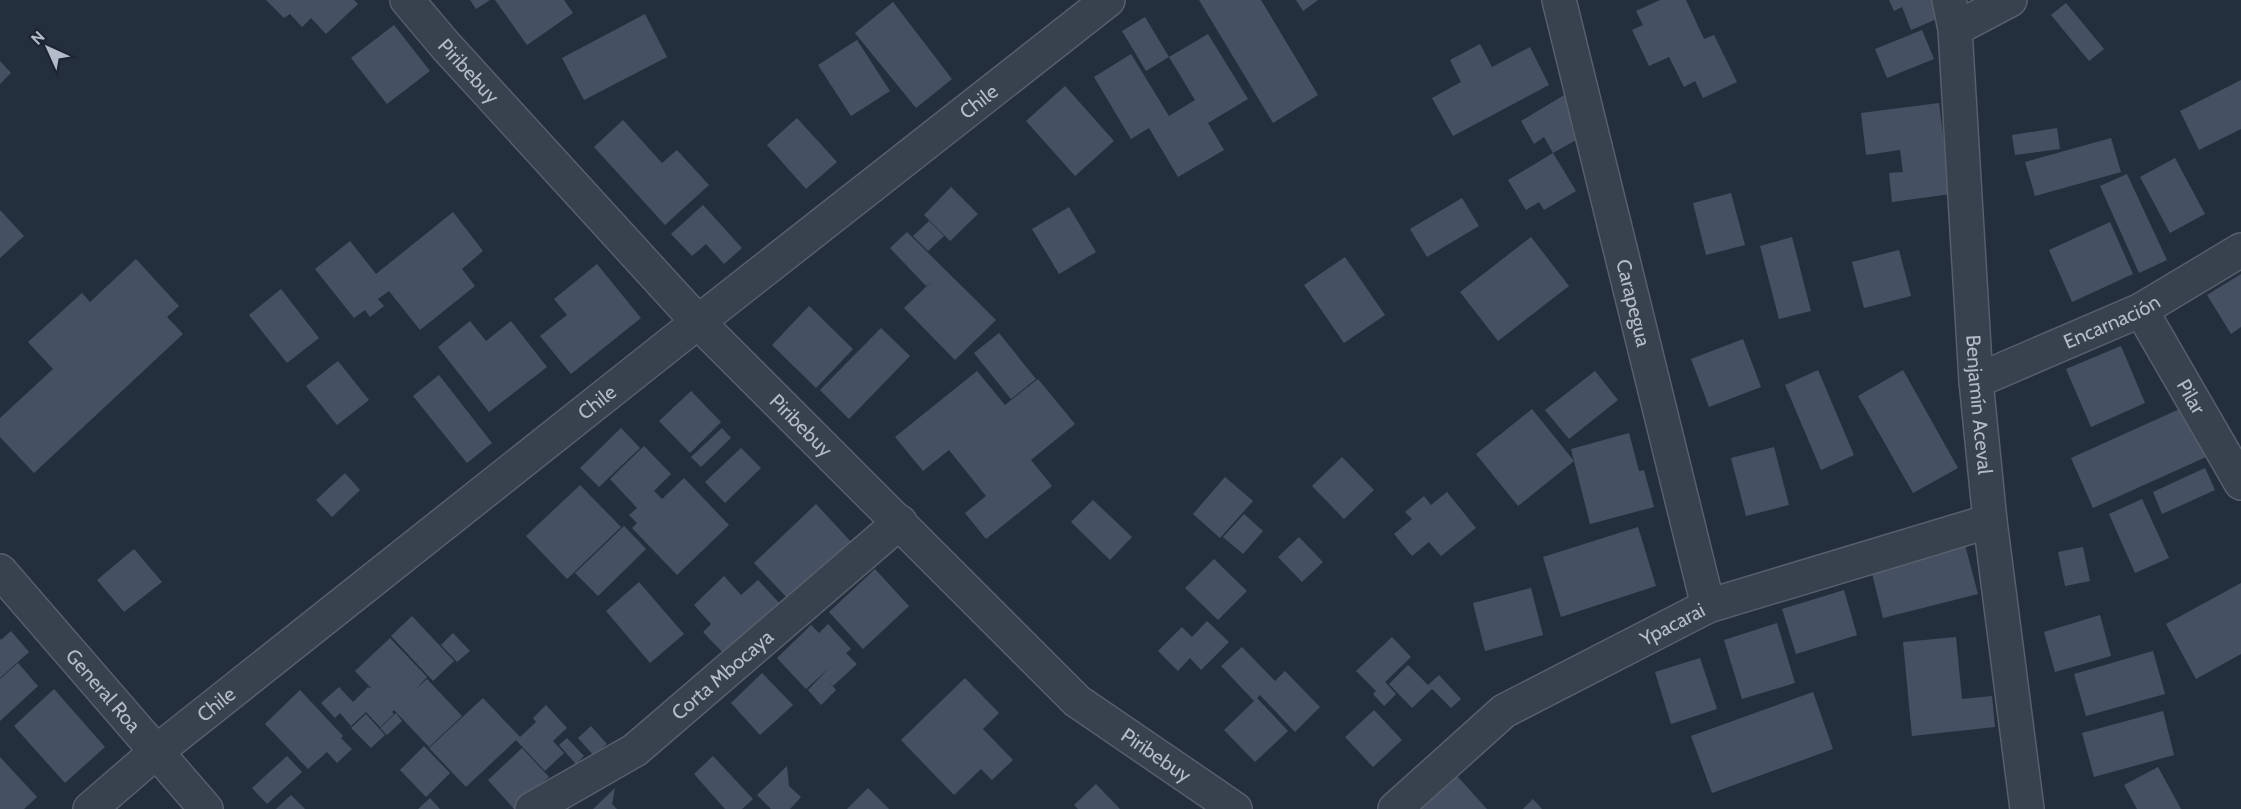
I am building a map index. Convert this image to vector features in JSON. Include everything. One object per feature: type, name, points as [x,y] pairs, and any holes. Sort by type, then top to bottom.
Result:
[{"type":"street","name":"Piribebuy","points":[[407,0],[445,45],[698,322],[1077,701],[1235,809]]},
{"type":"street","name":"Chile","points":[[90,809],[156,752],[1108,0]]},
{"type":"street","name":"Carapegua","points":[[1559,0],[1708,606]]},
{"type":"street","points":[[1952,15],[2010,0]]},
{"type":"street","name":"Benjamín Aceval","points":[[1952,15],[1976,381],[1990,521],[2027,809]]},
{"type":"street","name":"Encarnación","points":[[1976,381],[2141,310],[2241,250]]},
{"type":"street","name":"Pilar","points":[[2141,310],[2241,483]]},
{"type":"street","name":"Ypacarai","points":[[1395,809],[1504,711],[1708,606],[1990,521]]},
{"type":"street","name":"Corta Mbocaya","points":[[532,809],[635,750],[900,522]]},
{"type":"street","name":"General Roa","points":[[0,571],[206,809]]},
{"type":"building","points":[[266,0],[354,0],[358,4],[326,34],[311,18],[302,27],[290,14],[284,18]]},
{"type":"building","points":[[470,0],[490,0],[476,9]]},
{"type":"building","points":[[495,0],[564,0],[573,13],[527,45]]},
{"type":"building","points":[[1199,0],[1261,0],[1318,95],[1273,123]]},
{"type":"building","points":[[1296,0],[1318,0],[1303,11]]},
{"type":"building","points":[[1660,0],[1686,0],[1704,39],[1714,35],[1737,82],[1703,98],[1695,81],[1684,87],[1669,57],[1649,66],[1632,30],[1643,25],[1636,11]]},
{"type":"building","points":[[1889,0],[1946,0],[1951,13],[1911,30],[1902,7],[1894,11]]},
{"type":"building","points":[[893,2],[952,79],[916,108],[855,33]]},
{"type":"building","points":[[2066,3],[2104,49],[2089,61],[2051,15]]},
{"type":"building","points":[[645,14],[667,57],[584,100],[562,58]]},
{"type":"building","points":[[1145,17],[1169,57],[1146,71],[1122,31]]},
{"type":"building","points":[[394,25],[430,71],[387,104],[351,58]]},
{"type":"building","points":[[1922,30],[1934,59],[1887,78],[1875,49]]},
{"type":"building","points":[[1208,34],[1248,99],[1208,123],[1224,150],[1178,177],[1149,128],[1131,139],[1094,77],[1131,54],[1169,116],[1195,100],[1169,57]]},
{"type":"building","points":[[857,40],[890,91],[851,116],[818,65]]},
{"type":"building","points":[[1480,44],[1492,67],[1530,47],[1549,85],[1453,136],[1432,98],[1461,82],[1450,60]]},
{"type":"building","points":[[0,61],[11,73],[0,84]]},
{"type":"building","points":[[2241,80],[2241,129],[2199,150],[2180,111]]},
{"type":"building","points":[[1065,86],[1114,141],[1075,176],[1026,121]]},
{"type":"building","points":[[1569,92],[1585,119],[1571,127],[1578,139],[1553,153],[1544,137],[1534,144],[1521,121]]},
{"type":"building","points":[[1939,103],[1951,194],[1892,202],[1889,173],[1903,172],[1900,150],[1866,155],[1861,113]]},
{"type":"building","points":[[797,118],[837,162],[806,189],[767,145]]},
{"type":"building","points":[[623,120],[662,163],[677,150],[709,185],[665,225],[594,147]]},
{"type":"building","points":[[2057,128],[2060,149],[2015,155],[2012,135]]},
{"type":"building","points":[[2111,138],[2121,172],[2035,196],[2025,162]]},
{"type":"building","points":[[1553,153],[1576,191],[1544,210],[1539,202],[1526,210],[1508,180]]},
{"type":"building","points":[[2175,158],[2205,214],[2170,233],[2140,177]]},
{"type":"building","points":[[2127,174],[2167,260],[2139,273],[2100,186]]},
{"type":"building","points":[[951,187],[978,214],[950,241],[924,215]]},
{"type":"building","points":[[1731,193],[1745,245],[1706,255],[1693,203]]},
{"type":"building","points":[[1462,198],[1479,226],[1427,257],[1410,229]]},
{"type":"building","points":[[703,205],[742,248],[724,264],[706,244],[692,256],[671,234]]},
{"type":"building","points":[[1069,207],[1096,252],[1059,274],[1032,229]]},
{"type":"building","points":[[0,210],[24,236],[0,258]]},
{"type":"building","points":[[453,212],[483,251],[462,269],[475,286],[420,330],[389,291],[378,299],[384,306],[370,317],[365,310],[354,318],[315,269],[350,241],[376,274]]},
{"type":"building","points":[[929,221],[944,236],[928,251],[913,236]]},
{"type":"building","points":[[2110,222],[2133,274],[2072,302],[2049,250]]},
{"type":"building","points":[[907,232],[996,320],[955,360],[904,308],[932,281],[926,286],[890,248]]},
{"type":"building","points":[[1531,237],[1569,286],[1498,341],[1460,292]]},
{"type":"building","points":[[1792,237],[1811,311],[1779,319],[1760,246]]},
{"type":"building","points":[[1899,250],[1911,296],[1864,308],[1852,262]]},
{"type":"building","points":[[1345,257],[1385,315],[1344,343],[1304,285]]},
{"type":"building","points":[[136,259],[179,306],[167,317],[183,334],[34,473],[0,437],[0,418],[53,369],[28,342],[82,293],[90,302]]},
{"type":"building","points":[[597,264],[641,318],[571,374],[540,336],[567,315],[554,299]]},
{"type":"building","points":[[2241,274],[2241,327],[2231,334],[2207,295]]},
{"type":"building","points":[[281,289],[319,338],[287,363],[249,315]]},
{"type":"building","points":[[809,306],[853,349],[816,388],[772,345]]},
{"type":"building","points":[[470,321],[486,341],[511,321],[547,367],[489,412],[438,347]]},
{"type":"building","points":[[881,328],[910,356],[849,419],[820,390]]},
{"type":"building","points":[[999,333],[1036,379],[1011,399],[974,353]]},
{"type":"building","points":[[1743,339],[1761,387],[1709,407],[1691,359]]},
{"type":"building","points":[[2121,346],[2145,403],[2091,427],[2066,369]]},
{"type":"building","points":[[338,361],[369,400],[337,425],[306,386]]},
{"type":"building","points":[[1818,370],[1854,455],[1821,470],[1785,385]]},
{"type":"building","points":[[1903,370],[1958,468],[1913,493],[1858,396]]},
{"type":"building","points":[[977,371],[1005,405],[1038,379],[1075,424],[1031,460],[1052,486],[986,539],[965,513],[986,496],[949,450],[923,471],[895,437]]},
{"type":"building","points":[[1595,371],[1618,400],[1569,439],[1545,410]]},
{"type":"building","points":[[439,375],[492,443],[467,463],[413,396]]},
{"type":"building","points":[[691,391],[721,422],[690,453],[659,421]]},
{"type":"building","points":[[2184,407],[2206,457],[2093,508],[2071,458]]},
{"type":"building","points":[[1532,409],[1574,461],[1518,506],[1476,454]]},
{"type":"building","points":[[621,428],[640,448],[599,487],[580,468]]},
{"type":"building","points":[[722,428],[731,438],[701,467],[691,457]]},
{"type":"building","points":[[1629,433],[1639,471],[1644,470],[1654,507],[1590,524],[1571,449]]},
{"type":"building","points":[[644,446],[671,474],[654,491],[662,499],[684,478],[729,525],[677,575],[632,528],[637,523],[629,515],[637,508],[610,479]]},
{"type":"building","points":[[1774,447],[1789,505],[1746,516],[1731,458]]},
{"type":"building","points":[[741,448],[761,468],[725,503],[705,482]]},
{"type":"building","points":[[1342,457],[1374,490],[1344,519],[1312,486]]},
{"type":"building","points":[[2205,468],[2215,490],[2162,514],[2153,492]]},
{"type":"building","points":[[345,473],[360,490],[332,517],[316,500]]},
{"type":"building","points":[[1225,477],[1253,501],[1220,538],[1193,514]]},
{"type":"building","points":[[580,485],[621,527],[567,579],[526,536]]},
{"type":"building","points":[[1447,492],[1476,528],[1441,556],[1429,542],[1412,556],[1394,534],[1412,519],[1405,512],[1424,496],[1431,505]]},
{"type":"building","points":[[2142,499],[2169,558],[2135,573],[2109,514]]},
{"type":"building","points":[[1093,500],[1132,537],[1110,560],[1071,522]]},
{"type":"building","points":[[816,504],[854,545],[792,603],[754,563]]},
{"type":"building","points":[[1244,514],[1263,531],[1243,554],[1223,537]]},
{"type":"building","points":[[624,526],[646,549],[598,596],[575,573]]},
{"type":"building","points":[[1638,527],[1656,586],[1561,617],[1543,557]]},
{"type":"building","points":[[1299,537],[1323,562],[1302,582],[1278,557]]},
{"type":"building","points":[[1964,541],[1978,594],[1883,618],[1870,565]]},
{"type":"building","points":[[2083,547],[2090,581],[2065,586],[2058,552]]},
{"type":"building","points":[[134,549],[162,582],[124,612],[97,580]]},
{"type":"building","points":[[1214,559],[1247,591],[1218,620],[1185,588]]},
{"type":"building","points":[[875,569],[909,606],[863,649],[829,612]]},
{"type":"building","points":[[724,576],[741,595],[758,580],[782,606],[728,658],[703,632],[711,624],[694,605]]},
{"type":"building","points":[[639,582],[684,634],[650,663],[606,611]]},
{"type":"building","points":[[2241,583],[2241,654],[2196,679],[2166,624]]},
{"type":"building","points":[[1531,588],[1543,635],[1485,651],[1473,603]]},
{"type":"building","points":[[1844,590],[1857,635],[1796,654],[1782,609]]},
{"type":"building","points":[[2100,615],[2111,656],[2055,672],[2044,632]]},
{"type":"building","points":[[412,616],[454,661],[433,681],[391,636]]},
{"type":"building","points":[[1207,621],[1229,642],[1201,670],[1190,658],[1178,671],[1158,651],[1182,627],[1192,637]]},
{"type":"building","points":[[1777,623],[1795,683],[1742,699],[1724,640]]},
{"type":"building","points":[[828,624],[851,649],[846,653],[857,664],[833,686],[828,681],[836,690],[821,705],[808,690],[829,668],[806,689],[777,658],[811,625],[819,633]]},
{"type":"building","points":[[11,631],[29,652],[0,678],[0,638],[1,640]]},
{"type":"building","points":[[453,633],[470,651],[457,662],[441,645]]},
{"type":"building","points":[[1392,637],[1411,657],[1385,682],[1396,694],[1384,706],[1373,694],[1376,691],[1356,671]]},
{"type":"building","points":[[1956,637],[1962,699],[1992,696],[1995,727],[1912,736],[1903,642]]},
{"type":"building","points":[[390,638],[427,677],[415,690],[427,679],[462,716],[429,747],[394,710],[392,712],[394,714],[380,727],[366,712],[351,726],[340,713],[335,718],[321,703],[339,687],[353,702],[368,687],[372,689],[355,671]]},
{"type":"building","points":[[1242,647],[1275,681],[1285,671],[1320,707],[1295,732],[1260,695],[1257,698],[1288,731],[1255,762],[1224,730],[1254,701],[1221,666]]},
{"type":"building","points":[[2153,651],[2165,694],[2086,716],[2074,674]]},
{"type":"building","points":[[1700,658],[1717,709],[1671,724],[1655,672]]},
{"type":"building","points":[[18,663],[38,686],[0,721],[0,679]]},
{"type":"building","points":[[1408,665],[1428,685],[1439,675],[1461,699],[1451,708],[1432,689],[1412,708],[1389,684]]},
{"type":"building","points":[[762,673],[793,705],[760,735],[731,703]]},
{"type":"building","points":[[965,678],[999,713],[983,729],[1013,760],[992,780],[981,769],[954,795],[901,740]]},
{"type":"building","points":[[54,689],[105,747],[65,783],[14,726]]},
{"type":"building","points":[[300,690],[343,736],[341,738],[352,749],[337,763],[327,752],[308,769],[265,724]]},
{"type":"building","points":[[1813,692],[1833,749],[1712,793],[1691,736]]},
{"type":"building","points":[[483,698],[520,737],[536,722],[533,718],[546,705],[567,728],[553,741],[564,753],[545,771],[516,740],[466,787],[429,748]]},
{"type":"building","points":[[1374,710],[1402,740],[1373,767],[1345,737]]},
{"type":"building","points":[[2163,711],[2174,755],[2094,777],[2082,733]]},
{"type":"building","points":[[396,713],[402,721],[387,735],[380,728]]},
{"type":"building","points":[[366,714],[385,735],[371,748],[351,728]]},
{"type":"building","points":[[591,726],[607,744],[594,756],[578,738]]},
{"type":"building","points":[[567,738],[584,756],[576,764],[559,745]]},
{"type":"building","points":[[424,746],[450,773],[426,797],[400,770]]},
{"type":"building","points":[[522,748],[549,777],[514,809],[488,780]]},
{"type":"building","points":[[287,756],[302,772],[267,804],[252,788]]},
{"type":"building","points":[[713,756],[753,799],[742,809],[725,809],[694,774]]},
{"type":"building","points":[[0,757],[37,797],[24,809],[0,809]]},
{"type":"building","points":[[787,766],[789,786],[801,797],[790,809],[771,809],[757,795]]},
{"type":"building","points":[[2158,767],[2181,809],[2137,809],[2124,785]]},
{"type":"building","points":[[1457,776],[1487,809],[1421,809]]},
{"type":"building","points":[[1096,784],[1120,809],[1078,809],[1074,805]]},
{"type":"building","points":[[615,788],[612,804],[617,809],[593,809]]},
{"type":"building","points":[[868,788],[889,809],[847,809]]},
{"type":"building","points":[[291,795],[305,809],[276,809]]},
{"type":"building","points":[[430,798],[440,809],[418,809]]},
{"type":"building","points":[[1533,799],[1542,809],[1523,809]]}]
